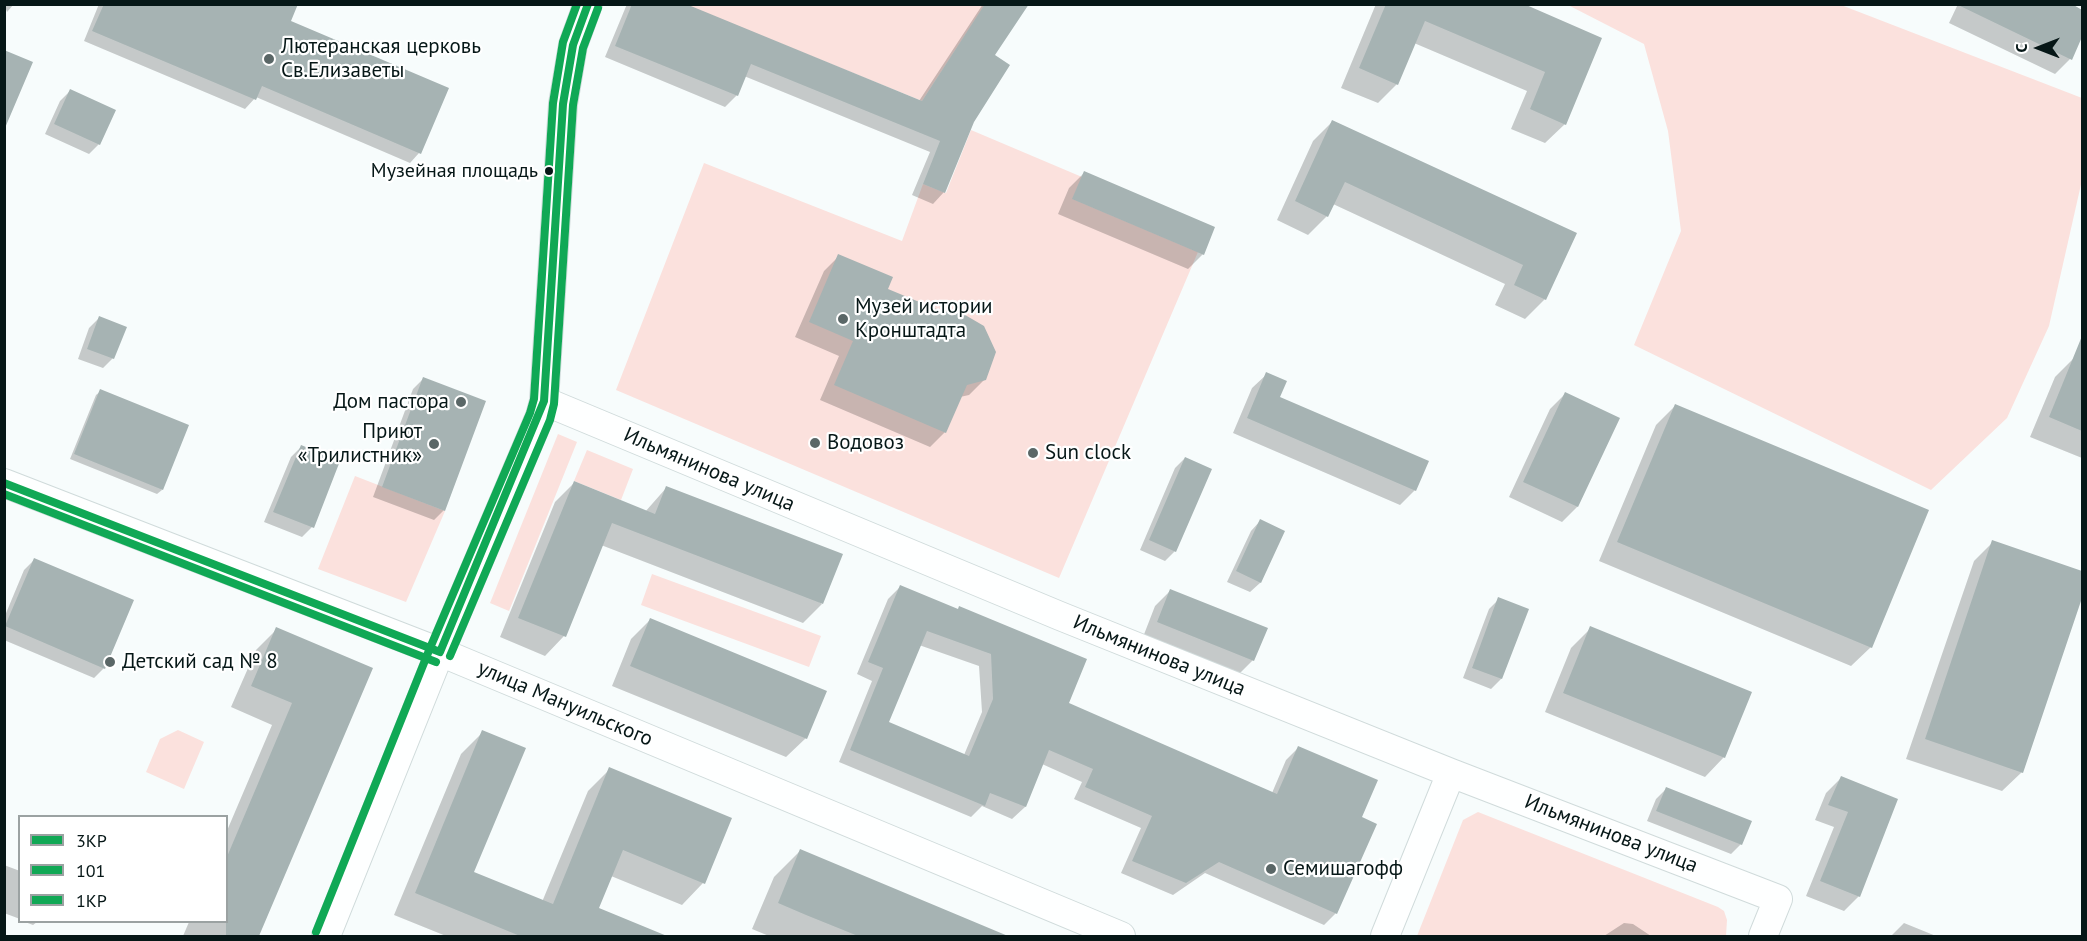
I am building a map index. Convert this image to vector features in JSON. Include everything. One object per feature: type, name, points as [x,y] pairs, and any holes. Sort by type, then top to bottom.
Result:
[{"type":"street","points":[[326,936],[440,652],[536,427],[544,401],[563,104],[573,45],[588,4]]},
{"type":"street","name":"Ильмянинова улица","points":[[544,401],[892,548],[1451,773],[1778,898],[1763,936]]},
{"type":"street","name":"улица Мануильского","points":[[4,483],[440,652],[1121,936]]},
{"type":"street","points":[[1384,936],[1451,773]]},
{"type":"shaded area","points":[[686,5],[985,5],[922,101]]},
{"type":"shaded area","points":[[1568,5],[1841,5],[2082,98],[2082,180],[2049,326],[2007,418],[1931,490],[1634,345],[1681,231],[1668,131],[1644,44]]},
{"type":"shaded area","name":"Музейная площадь","points":[[971,130],[1082,177],[1073,199],[1198,252],[1059,578],[616,390],[704,163],[902,241],[923,184],[946,193]]},
{"type":"shaded area","points":[[558,434],[577,442],[509,611],[490,603]]},
{"type":"shaded area","points":[[587,450],[633,469],[621,500],[574,481]]},
{"type":"shaded area","points":[[355,476],[445,511],[406,602],[318,569]]},
{"type":"shaded area","points":[[652,574],[821,636],[809,667],[641,605]]},
{"type":"shaded area","points":[[178,730],[204,742],[184,789],[146,772],[160,739]]},
{"type":"shaded area","points":[[1478,812],[1718,907],[1724,911],[1727,920],[1726,936],[1417,936],[1463,820]]},
{"type":"building","name":"Лютеранская церковь Св.Елизаветы","points":[[104,4],[298,4],[291,21],[449,88],[421,154],[262,86],[256,100],[92,31]]},
{"type":"building","points":[[632,4],[686,4],[922,101],[985,4],[1029,4],[995,55],[1010,65],[974,122],[945,193],[923,184],[940,141],[751,64],[738,96],[615,46]]},
{"type":"building","points":[[1386,4],[1524,4],[1602,38],[1566,125],[1530,109],[1545,72],[1425,21],[1398,85],[1359,68]]},
{"type":"building","points":[[1956,4],[2072,4],[2082,10],[2082,37],[2072,60]]},
{"type":"building","points":[[4,50],[33,62],[5,128],[4,128]]},
{"type":"building","points":[[70,89],[116,110],[100,145],[54,124]]},
{"type":"building","points":[[1332,120],[1577,233],[1546,300],[1514,285],[1523,265],[1345,182],[1328,217],[1295,201]]},
{"type":"building","points":[[1084,171],[1215,227],[1204,255],[1072,199]]},
{"type":"building","points":[[838,254],[893,277],[888,289],[941,311],[960,312],[984,326],[996,352],[986,380],[967,385],[946,433],[834,385],[853,341],[809,322]]},
{"type":"building","points":[[99,316],[127,327],[114,359],[87,349]]},
{"type":"building","points":[[2082,336],[2082,431],[2049,417]]},
{"type":"building","points":[[1266,372],[1287,381],[1280,397],[1429,461],[1416,491],[1247,418]]},
{"type":"building","name":"Приют «Трилистник»","points":[[423,377],[486,401],[445,511],[382,487]]},
{"type":"building","points":[[100,389],[189,425],[163,490],[74,454]]},
{"type":"building","points":[[1565,392],[1620,418],[1578,507],[1523,482]]},
{"type":"building","points":[[1675,404],[1929,510],[1872,648],[1617,542]]},
{"type":"building","points":[[301,445],[340,461],[314,528],[273,512]]},
{"type":"building","points":[[1185,457],[1212,469],[1176,552],[1149,540]]},
{"type":"building","points":[[574,481],[655,514],[666,486],[843,554],[823,604],[612,523],[566,637],[518,618]]},
{"type":"building","points":[[1260,519],[1285,531],[1261,583],[1236,571]]},
{"type":"building","points":[[1992,540],[2082,571],[2082,598],[2023,773],[1925,739]]},
{"type":"building","points":[[34,558],[134,600],[105,669],[5,626]]},
{"type":"building","points":[[900,585],[958,609],[959,606],[1087,659],[1069,703],[1277,794],[1298,746],[1378,780],[1362,817],[1377,824],[1337,914],[1219,862],[1186,883],[1132,861],[1152,816],[1085,787],[1093,769],[1049,750],[1026,807],[990,793],[985,806],[850,750],[883,668],[868,662]],"holes":[[[927,631],[991,654],[993,699],[969,756],[889,722]]]},
{"type":"building","points":[[1170,589],[1268,628],[1254,661],[1157,622]]},
{"type":"building","points":[[1498,597],[1529,609],[1502,679],[1472,668]]},
{"type":"building","points":[[650,618],[827,691],[807,739],[630,666]]},
{"type":"building","points":[[1590,626],[1752,692],[1725,758],[1563,693]]},
{"type":"building","points":[[276,627],[373,668],[259,936],[226,936],[228,854],[292,703],[251,686]]},
{"type":"building","points":[[482,730],[526,748],[474,872],[553,904],[609,767],[732,818],[705,884],[623,850],[599,908],[667,936],[520,936],[415,893]]},
{"type":"building","points":[[1841,776],[1898,799],[1860,897],[1820,881],[1848,812],[1828,805]]},
{"type":"building","points":[[1666,787],[1752,821],[1742,845],[1656,811]]},
{"type":"building","points":[[800,849],[1008,936],[858,936],[806,915],[778,903]]},
{"type":"transit line","name":"1КР","points":[[316,932],[430,648],[534,399],[553,103],[563,42],[577,4]]},
{"type":"transit line","name":"3КР","points":[[440,652],[544,401],[563,104],[573,45],[588,4]]},
{"type":"transit line","name":"101","points":[[450,656],[550,420],[554,404],[573,105],[583,48],[598,8]]},
{"type":"transit line","name":"3КР","points":[[4,483],[440,652]]},
{"type":"transit line","name":"101","points":[[4,494],[436,662]]},
{"type":"place","name":"Лютеранская церковь Св.Елизаветы","points":[[269,59]]},
{"type":"place","name":"Музейная площадь","points":[[549,171]]},
{"type":"place","name":"Музей истории Кронштадта","points":[[843,319]]},
{"type":"place","name":"Дом пастора","points":[[461,402]]},
{"type":"place","name":"Водовоз","points":[[815,443]]},
{"type":"place","name":"Приют «Трилистник»","points":[[434,444]]},
{"type":"place","name":"Sun clock","points":[[1033,453]]},
{"type":"place","name":"Детский сад № 8","points":[[110,662]]},
{"type":"place","name":"Семишагофф","points":[[1271,869]]}]
